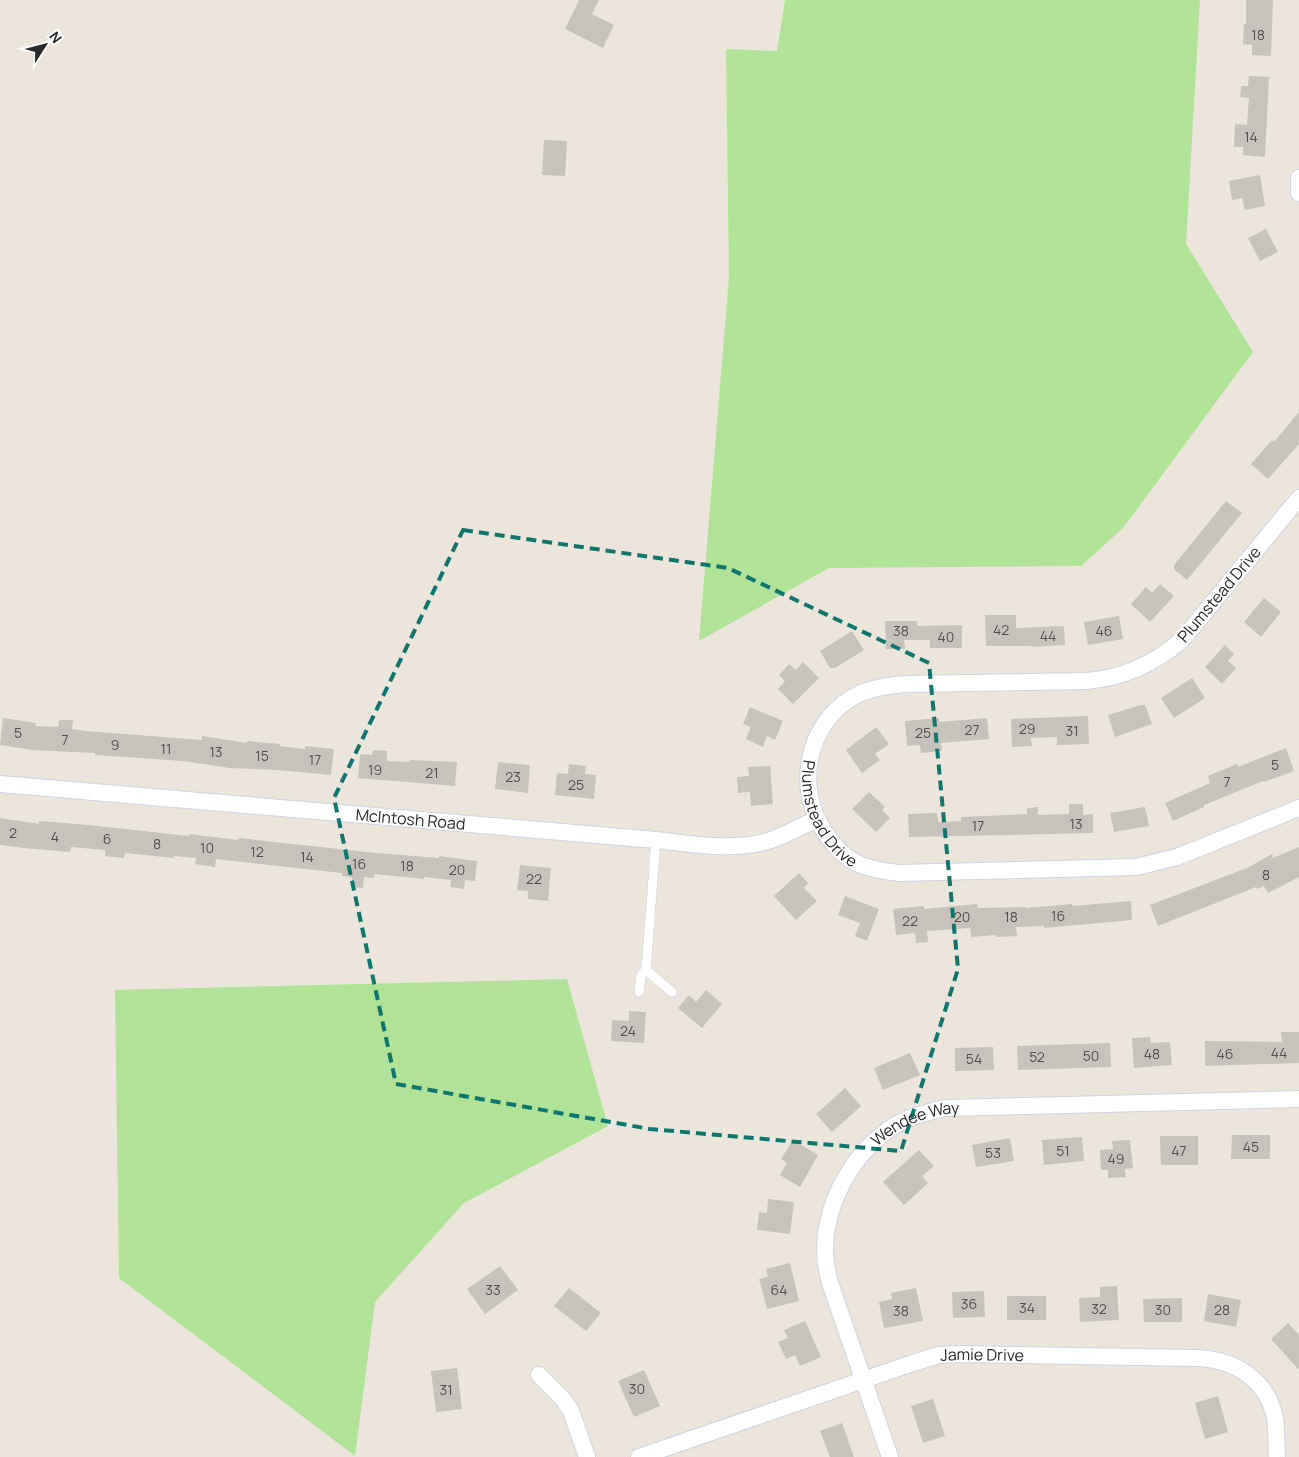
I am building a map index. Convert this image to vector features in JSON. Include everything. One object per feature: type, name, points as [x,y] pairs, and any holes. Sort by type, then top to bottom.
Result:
[{"type":"street","points":[[1299,178],[1299,193]]},
{"type":"street","name":"Plumstead Drive","points":[[1299,498],[1182,640],[1144,666],[1115,677],[1086,681],[891,685],[876,688],[860,694],[847,702],[826,722],[818,734],[811,753],[807,774],[811,804],[817,819],[825,833],[843,853],[867,867],[899,873],[1136,867],[1177,857],[1299,808]]},
{"type":"street","name":"McIntosh Road","points":[[0,784],[722,847],[748,845],[772,840],[817,819]]},
{"type":"street","name":"Wendee Way","points":[[890,1457],[862,1379],[826,1266],[826,1234],[835,1202],[848,1174],[866,1149],[889,1129],[917,1115],[963,1106],[1299,1099]]},
{"type":"street","name":"Jamie Drive","points":[[639,1457],[862,1379],[928,1358],[948,1354],[1198,1358],[1220,1361],[1239,1368],[1247,1374],[1268,1399],[1275,1420],[1277,1457]]},
{"type":"street","points":[[539,1375],[563,1399],[570,1411],[587,1457]]},
{"type":"lane","points":[[639,992],[641,975],[646,970],[656,840]]},
{"type":"lane","points":[[646,970],[672,992]]},
{"type":"highlighted area","points":[[463,530],[728,568],[929,663],[958,969],[901,1151],[650,1129],[396,1084],[334,798]]},
{"type":"green space","points":[[785,0],[1200,0],[1186,244],[1253,352],[1123,528],[1081,566],[829,568],[699,641],[729,277],[726,49],[777,51]]},
{"type":"green space","points":[[567,979],[608,1126],[464,1203],[375,1302],[355,1456],[119,1278],[115,990]]},
{"type":"building","points":[[579,0],[599,0],[592,14],[614,25],[603,48],[565,29]]},
{"type":"building","points":[[1246,0],[1273,0],[1271,56],[1252,55],[1252,45],[1243,44],[1244,24],[1246,24]]},
{"type":"building","points":[[1249,76],[1269,77],[1265,157],[1243,155],[1243,147],[1234,147],[1235,124],[1247,125],[1249,98],[1240,97],[1241,86],[1248,86]]},
{"type":"building","points":[[544,140],[567,141],[565,176],[542,175]]},
{"type":"building","points":[[1260,175],[1265,206],[1245,210],[1242,198],[1232,200],[1229,181]]},
{"type":"building","points":[[1266,229],[1278,252],[1260,261],[1248,238]]},
{"type":"building","points":[[1299,412],[1299,444],[1268,479],[1251,464],[1272,440],[1274,442]]},
{"type":"building","points":[[1226,501],[1242,513],[1187,580],[1174,569],[1174,565]]},
{"type":"building","points":[[1160,584],[1174,596],[1150,622],[1131,604],[1146,587],[1152,593]]},
{"type":"building","points":[[1264,598],[1281,612],[1261,637],[1244,622]]},
{"type":"building","points":[[985,615],[1016,615],[1016,628],[1064,626],[1065,645],[1031,647],[986,646]]},
{"type":"building","points":[[1119,616],[1123,639],[1088,645],[1084,622]]},
{"type":"building","points":[[885,621],[917,621],[917,626],[962,625],[962,648],[930,648],[930,640],[904,640],[905,649],[886,649]]},
{"type":"building","points":[[852,631],[864,650],[835,668],[830,668],[820,651]]},
{"type":"building","points":[[1225,645],[1234,654],[1228,661],[1236,668],[1222,684],[1205,667]]},
{"type":"building","points":[[803,662],[819,678],[793,704],[778,689],[785,681],[779,675],[789,664],[796,670]]},
{"type":"building","points":[[1192,678],[1205,698],[1174,718],[1161,698]]},
{"type":"building","points":[[1145,705],[1152,724],[1115,737],[1108,715]]},
{"type":"building","points":[[750,707],[783,721],[775,740],[767,736],[763,747],[746,739],[751,727],[743,724]]},
{"type":"building","points":[[1088,716],[1089,744],[1057,745],[1057,737],[1031,738],[1032,746],[1012,747],[1011,719]]},
{"type":"building","points":[[3,718],[36,723],[35,726],[58,727],[59,720],[73,720],[72,729],[85,731],[202,740],[202,736],[247,743],[247,741],[280,744],[280,746],[305,749],[305,746],[334,749],[331,775],[230,768],[183,761],[95,755],[95,753],[32,750],[0,745]]},
{"type":"building","points":[[939,718],[939,722],[987,718],[989,739],[941,743],[942,751],[921,753],[920,745],[907,746],[905,721]]},
{"type":"building","points":[[876,727],[889,744],[875,754],[880,760],[862,773],[846,750]]},
{"type":"building","points":[[1286,748],[1294,771],[1263,781],[1204,805],[1204,807],[1173,821],[1165,803],[1210,783],[1208,776],[1237,764],[1238,767]]},
{"type":"building","points":[[373,750],[387,751],[387,761],[457,762],[455,786],[358,778],[360,754],[372,755]]},
{"type":"building","points":[[498,762],[530,765],[528,793],[495,789]]},
{"type":"building","points":[[569,764],[586,766],[585,774],[596,775],[594,799],[555,795],[557,773],[568,774]]},
{"type":"building","points":[[770,766],[773,804],[751,806],[750,792],[738,793],[737,777],[749,776],[748,767]]},
{"type":"building","points":[[869,792],[885,807],[882,810],[890,818],[876,832],[852,809]]},
{"type":"building","points":[[1069,804],[1083,804],[1083,815],[1093,814],[1093,833],[909,837],[908,814],[937,813],[938,822],[961,821],[961,817],[1027,814],[1027,808],[1038,807],[1038,815],[1069,814]]},
{"type":"building","points":[[1145,807],[1149,826],[1114,832],[1110,813]]},
{"type":"building","points":[[0,818],[39,824],[39,821],[89,825],[189,836],[189,834],[238,840],[239,838],[376,853],[439,858],[439,856],[477,861],[475,881],[465,880],[464,889],[450,887],[451,880],[374,874],[374,878],[364,877],[363,888],[352,887],[352,877],[342,876],[342,873],[216,859],[215,867],[195,864],[196,858],[174,856],[174,858],[125,853],[124,858],[105,856],[105,850],[71,847],[70,852],[0,845]]},
{"type":"building","points":[[1299,847],[1299,877],[1268,893],[1264,886],[1257,889],[1256,887],[1158,926],[1150,905],[1247,868],[1272,854],[1273,858]]},
{"type":"building","points":[[520,865],[551,868],[548,901],[528,899],[528,891],[517,890]]},
{"type":"building","points":[[799,873],[808,883],[804,888],[817,901],[796,920],[774,896]]},
{"type":"building","points":[[845,896],[879,909],[867,941],[855,936],[860,923],[838,915]]},
{"type":"building","points":[[1131,901],[1132,920],[1044,928],[1044,926],[1016,927],[1017,936],[971,937],[970,928],[927,931],[928,942],[916,943],[915,933],[896,935],[893,909],[924,906],[924,909],[977,904],[978,908],[1026,908]]},
{"type":"building","points":[[706,990],[722,1004],[702,1028],[678,1008],[689,995],[696,1002]]},
{"type":"building","points":[[629,1011],[646,1012],[644,1043],[611,1041],[612,1020],[629,1021]]},
{"type":"building","points":[[1281,1032],[1299,1032],[1299,1063],[1205,1066],[1205,1041],[1282,1042]]},
{"type":"building","points":[[1150,1037],[1151,1043],[1170,1042],[1172,1065],[1134,1068],[1132,1038]]},
{"type":"building","points":[[1110,1043],[1111,1067],[1018,1070],[1017,1046]]},
{"type":"building","points":[[993,1047],[994,1070],[955,1071],[955,1048]]},
{"type":"building","points":[[910,1053],[920,1075],[883,1090],[874,1068]]},
{"type":"building","points":[[845,1088],[861,1106],[832,1132],[816,1114]]},
{"type":"building","points":[[1232,1135],[1270,1135],[1270,1159],[1231,1159]]},
{"type":"building","points":[[1160,1136],[1198,1136],[1198,1165],[1161,1165]]},
{"type":"building","points":[[1082,1137],[1084,1161],[1044,1165],[1042,1140]]},
{"type":"building","points":[[1010,1138],[1014,1161],[976,1167],[972,1145]]},
{"type":"building","points":[[793,1140],[818,1155],[800,1187],[780,1175],[787,1163],[781,1159]]},
{"type":"building","points":[[1130,1140],[1133,1168],[1125,1169],[1126,1177],[1108,1178],[1108,1170],[1101,1170],[1100,1150],[1113,1149],[1112,1141]]},
{"type":"building","points":[[919,1150],[934,1166],[922,1176],[928,1183],[904,1205],[883,1182]]},
{"type":"building","points":[[768,1199],[794,1202],[790,1234],[757,1230],[759,1212],[767,1213]]},
{"type":"building","points":[[790,1263],[799,1301],[767,1309],[759,1279],[768,1277],[766,1269]]},
{"type":"building","points":[[500,1266],[518,1290],[485,1314],[467,1289]]},
{"type":"building","points":[[1117,1286],[1119,1320],[1080,1322],[1079,1298],[1100,1297],[1100,1287]]},
{"type":"building","points":[[569,1288],[601,1313],[586,1331],[554,1306]]},
{"type":"building","points":[[916,1288],[923,1321],[884,1328],[879,1302],[892,1299],[891,1293]]},
{"type":"building","points":[[984,1291],[985,1317],[953,1318],[952,1292]]},
{"type":"building","points":[[1208,1294],[1241,1300],[1236,1327],[1204,1321]]},
{"type":"building","points":[[1007,1296],[1046,1296],[1046,1320],[1007,1320]]},
{"type":"building","points":[[1182,1298],[1182,1322],[1144,1322],[1143,1299]]},
{"type":"building","points":[[805,1321],[821,1357],[800,1366],[795,1355],[786,1359],[778,1342],[788,1338],[784,1330]]},
{"type":"building","points":[[1288,1323],[1299,1335],[1299,1370],[1271,1339]]},
{"type":"building","points":[[457,1368],[462,1409],[436,1412],[431,1371]]},
{"type":"building","points":[[644,1370],[660,1406],[634,1417],[618,1381]]},
{"type":"building","points":[[1218,1396],[1228,1432],[1205,1439],[1195,1403]]},
{"type":"building","points":[[933,1399],[945,1436],[923,1443],[911,1406]]},
{"type":"building","points":[[842,1423],[854,1457],[830,1457],[820,1431]]}]
